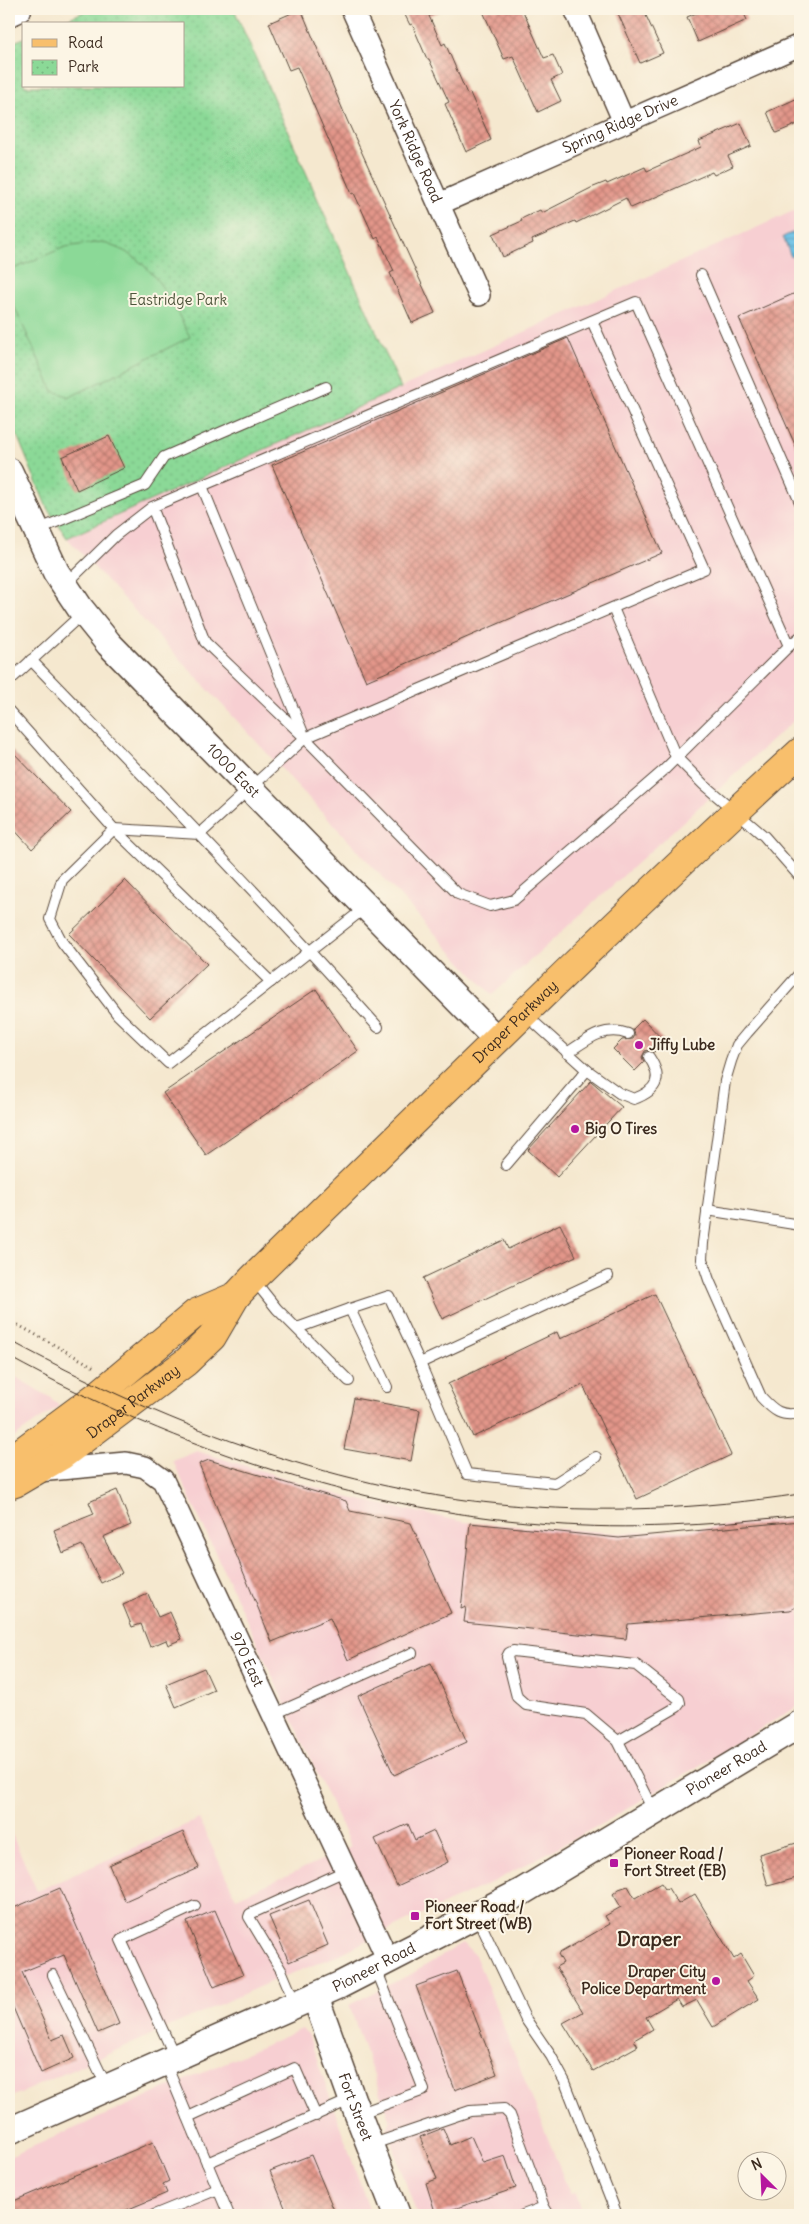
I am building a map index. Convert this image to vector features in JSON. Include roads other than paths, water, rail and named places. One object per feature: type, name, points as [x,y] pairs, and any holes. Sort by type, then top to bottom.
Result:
[{"type":"main road","name":"Draper Parkway","points":[[9,1485],[61,1456],[186,1362],[212,1337],[244,1287],[476,1061],[496,1039],[734,811],[800,752]]},
{"type":"main road","name":"Draper Parkway","points":[[9,1461],[98,1395],[196,1313],[244,1287]]},
{"type":"street","points":[[9,13],[18,9]]},
{"type":"street","name":"York Ridge Road","points":[[352,9],[479,295]]},
{"type":"street","points":[[575,9],[624,122]]},
{"type":"street","name":"Spring Ridge Drive","points":[[439,204],[800,45]]},
{"type":"street","name":"1000 East","points":[[9,471],[16,505],[36,531],[65,586],[109,644],[496,1039]]},
{"type":"street","name":"970 East","points":[[35,1471],[126,1463],[145,1467],[156,1474],[168,1488],[346,1871],[381,1963]]},
{"type":"street","name":"Pioneer Road","points":[[9,2131],[169,2059],[340,1986],[522,1891],[800,1724]]},
{"type":"street","name":"Fort Street","points":[[305,2000],[354,2107],[397,2215]]},
{"type":"lane","points":[[701,275],[798,490],[800,502]]},
{"type":"lane","points":[[65,586],[116,535],[152,507],[636,302],[789,646]]},
{"type":"lane","points":[[366,907],[168,1063],[118,1015],[62,942],[50,919],[62,880],[114,828],[200,834],[305,738],[704,569],[592,321]]},
{"type":"lane","points":[[36,531],[145,485],[164,457],[326,387]]},
{"type":"lane","points":[[202,486],[305,738]]},
{"type":"lane","points":[[152,507],[205,642],[305,738],[458,894],[490,906],[514,900],[676,757],[800,637]]},
{"type":"lane","points":[[613,608],[676,757],[704,785],[764,836],[800,876]]},
{"type":"lane","points":[[9,681],[84,612]]},
{"type":"lane","points":[[31,660],[200,834],[310,951],[378,1027]]},
{"type":"lane","points":[[9,712],[114,828],[271,982]]},
{"type":"lane","points":[[800,973],[737,1045],[725,1081],[702,1259],[709,1280],[761,1397],[772,1409],[788,1416],[800,1413]]},
{"type":"lane","points":[[524,1014],[586,1070],[618,1093],[634,1098],[647,1094],[657,1082],[657,1070],[649,1057]]},
{"type":"lane","points":[[567,1053],[596,1034],[615,1030],[628,1034]]},
{"type":"lane","points":[[506,1165],[586,1070]]},
{"type":"lane","points":[[707,1210],[800,1225]]},
{"type":"lane","points":[[420,1363],[608,1276]]},
{"type":"lane","points":[[244,1287],[277,1308],[349,1381]]},
{"type":"lane","points":[[297,1328],[389,1296],[420,1363],[467,1474],[555,1483],[596,1457]]},
{"type":"lane","points":[[350,1309],[388,1387]]},
{"type":"lane","points":[[618,1741],[677,1707],[680,1703],[679,1699],[636,1665],[513,1651],[509,1653],[507,1657],[517,1696],[521,1702],[526,1705],[586,1714],[618,1741],[654,1812]]},
{"type":"lane","points":[[272,1715],[412,1653]]},
{"type":"lane","points":[[305,2000],[281,1970],[248,1918],[250,1914],[346,1871]]},
{"type":"lane","points":[[195,1906],[121,1940],[169,2059],[188,2117],[229,2215]]},
{"type":"lane","points":[[476,1914],[524,2018],[555,2062],[565,2082],[617,2215]]},
{"type":"lane","points":[[208,2164],[316,2116],[424,2090],[381,1963]]},
{"type":"lane","points":[[53,1975],[107,2087]]},
{"type":"lane","points":[[188,2117],[295,2068],[316,2116]]},
{"type":"lane","points":[[370,2146],[470,2111],[504,2109],[510,2116],[546,2211],[523,2215]]},
{"type":"lane","points":[[154,2215],[218,2189]]},
{"type":"water","points":[[800,229],[800,253],[791,257],[783,237]]},
{"type":"tram line","points":[[9,1340],[125,1398],[185,1423],[246,1446],[308,1466],[372,1483],[435,1495],[500,1504],[575,1509],[688,1506],[800,1494]]},
{"type":"tram line","points":[[9,1357],[74,1391],[141,1421],[209,1448],[278,1472],[348,1491],[420,1507],[492,1518],[565,1525],[624,1527],[742,1521],[800,1515]]},
{"type":"place","name":"Jiffy Lube","points":[[639,1045]]},
{"type":"place","name":"Big O Tires","points":[[575,1129]]},
{"type":"place","name":"Pioneer Road / Fort Street (EB)","points":[[614,1863]]},
{"type":"place","name":"Pioneer Road / Fort Street (WB)","points":[[415,1916]]},
{"type":"place","name":"Draper City Police Department","points":[[716,1981]]},
{"type":"district","name":"Draper","points":[[649,1939]]},
{"type":"park label","name":"Eastridge Park","points":[[178,300]]}]
